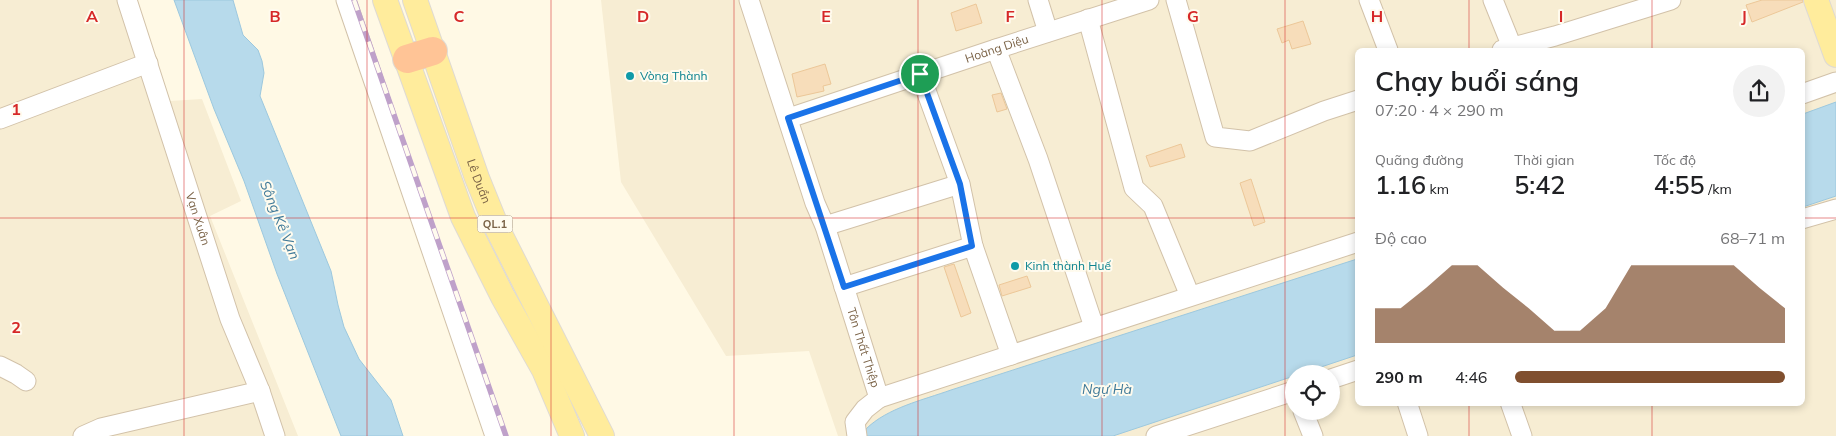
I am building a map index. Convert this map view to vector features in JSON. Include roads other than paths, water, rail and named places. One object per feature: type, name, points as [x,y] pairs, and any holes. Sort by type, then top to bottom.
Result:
[{"type":"highway","points":[[407,60],[433,51]]},
{"type":"main road","name":"QL.1","points":[[386,0],[463,217],[503,297],[544,370],[572,436]]},
{"type":"main road","name":"Lê Duẩn","points":[[415,0],[498,230],[602,436]]},
{"type":"main road","points":[[1816,0],[1836,55]]},
{"type":"street","name":"Vạn Xuân","points":[[126,0],[230,318],[260,390],[275,436]]},
{"type":"street","points":[[346,0],[495,436]]},
{"type":"street","name":"Tôn Thất Thiệp","points":[[749,0],[815,203],[825,226],[879,398],[865,409],[855,422],[856,434]]},
{"type":"street","points":[[1038,0],[1048,32]]},
{"type":"street","name":"Hoàng Diệu","points":[[788,118],[1149,0]]},
{"type":"street","points":[[1176,0],[1215,137],[1250,141],[1355,101]]},
{"type":"street","points":[[1369,0],[1387,48]]},
{"type":"street","points":[[1493,0],[1507,48],[1555,36],[1671,0]]},
{"type":"street","points":[[1088,19],[1134,188],[1153,206],[1190,296]]},
{"type":"street","points":[[996,49],[1038,159],[1094,327]]},
{"type":"street","points":[[0,119],[148,63]]},
{"type":"street","points":[[920,74],[960,184],[972,246],[1011,354]]},
{"type":"street","points":[[1805,93],[1836,82]]},
{"type":"street","points":[[825,226],[960,184]]},
{"type":"street","points":[[1805,218],[1836,209]]},
{"type":"street","points":[[879,398],[1355,243]]},
{"type":"street","points":[[844,287],[972,246]]},
{"type":"street","points":[[0,366],[26,381]]},
{"type":"street","points":[[1340,376],[1355,371]]},
{"type":"street","points":[[83,436],[101,428],[260,390]]},
{"type":"street","points":[[1156,436],[1285,394]]},
{"type":"street","points":[[1408,406],[1418,436]]},
{"type":"street","points":[[1511,406],[1522,436]]},
{"type":"street","points":[[1307,420],[1313,436]]},
{"type":"water","name":"Sông Kẻ Vạn","points":[[174,0],[233,0],[243,35],[258,50],[262,61],[264,73],[260,96],[331,271],[344,327],[359,359],[391,400],[403,436],[341,436],[277,274],[244,181],[214,109]]},
{"type":"water","points":[[1836,102],[1836,196],[1805,206],[1805,113]]},
{"type":"water","name":"Ngự Hà","points":[[1355,260],[1355,356],[1327,365],[1285,365],[1285,379],[1113,436],[865,436],[866,429],[884,415],[917,401]]},
{"type":"railway","points":[[354,0],[506,436]]},
{"type":"place","name":"Vòng Thành","points":[[630,76]]},
{"type":"place","name":"Kinh thành Huế","points":[[1015,266]]}]
